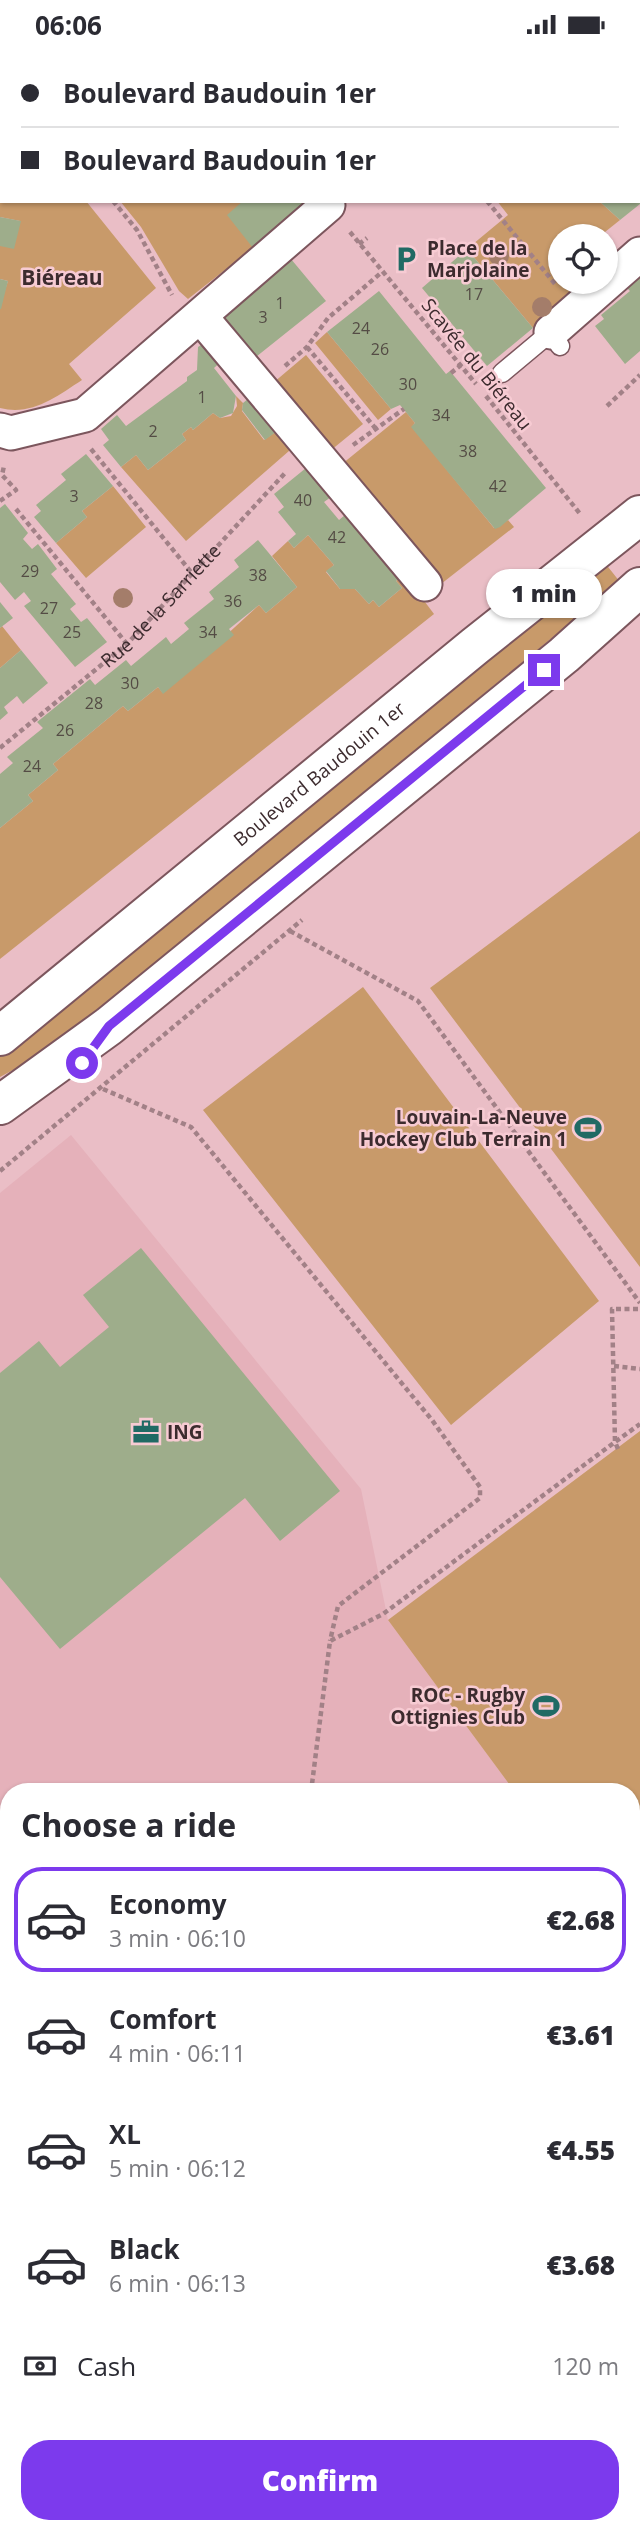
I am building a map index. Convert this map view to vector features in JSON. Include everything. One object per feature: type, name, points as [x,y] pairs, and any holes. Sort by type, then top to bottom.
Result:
[{"type":"main road","name":"Boulevard Baudouin 1er","points":[[0,1036],[640,515]]},
{"type":"main road","points":[[0,1105],[109,1026],[564,655],[640,588]]},
{"type":"main road","points":[[0,1131],[82,1063],[109,1026]]},
{"type":"street","points":[[6,432],[85,415],[328,205]]},
{"type":"street","points":[[555,339],[575,309],[595,295],[640,254]]},
{"type":"street","points":[[200,316],[425,584]]},
{"type":"lane","points":[[502,373],[555,339]]},
{"type":"path","points":[[115,203],[137,230],[173,297],[200,316]]},
{"type":"path","points":[[488,203],[575,309]]},
{"type":"path","name":"Scavée du Biéreau","points":[[328,205],[461,365],[603,543]]},
{"type":"path","points":[[359,244],[367,237]]},
{"type":"path","points":[[260,388],[307,347],[328,318],[382,272]]},
{"type":"path","points":[[307,347],[376,429]]},
{"type":"path","points":[[451,373],[461,365]]},
{"type":"path","points":[[607,405],[640,375]]},
{"type":"path","name":"Rue de la Sarriette","points":[[0,748],[127,644],[191,572],[317,457],[376,429],[404,409]]},
{"type":"path","points":[[70,420],[106,470],[191,572]]},
{"type":"path","points":[[0,501],[16,490],[2,475],[6,432]]},
{"type":"path","points":[[16,509],[127,644]]},
{"type":"path","points":[[290,931],[418,1001],[640,1303]]},
{"type":"path","points":[[103,1088],[191,1127],[432,1420],[480,1487],[480,1498],[338,1606],[330,1641],[311,1783]]},
{"type":"path","points":[[618,1449],[615,1442],[612,1309],[640,1309]]},
{"type":"path","points":[[614,1366],[640,1369]]},
{"type":"path","points":[[330,1641],[383,1614],[640,1425]]},
{"type":"shaded area","points":[[0,203],[88,203],[156,288],[69,364],[82,380],[43,403],[12,410],[0,408],[0,305],[8,281],[0,279],[0,246],[20,221],[0,217]]},
{"type":"shaded area","points":[[122,203],[243,203],[253,248],[188,299],[179,291],[141,227]]},
{"type":"shaded area","points":[[499,203],[601,203],[620,220],[615,224],[548,224],[548,294],[572,294],[533,328],[467,249],[508,215]]},
{"type":"shaded area","points":[[327,332],[391,409],[378,420],[315,343]]},
{"type":"shaded area","points":[[306,355],[363,424],[330,451],[273,383]]},
{"type":"shaded area","points":[[236,396],[243,403],[242,411],[264,440],[281,428],[297,444],[186,541],[121,467],[136,455],[148,470],[186,440],[182,434],[191,427],[193,430],[213,413],[220,418],[231,416],[237,406]]},
{"type":"shaded area","points":[[406,412],[415,423],[412,427],[494,528],[508,520],[514,527],[441,584],[342,464]]},
{"type":"shaded area","points":[[113,486],[146,527],[86,578],[56,543],[87,517],[82,511]]},
{"type":"shaded area","points":[[308,535],[334,565],[326,572],[340,589],[355,589],[369,604],[373,600],[379,607],[402,588],[396,581],[404,574],[434,614],[0,959],[0,828],[33,801],[28,795],[58,770],[53,764],[123,706],[128,711],[158,687],[163,693],[259,605],[266,613],[297,587],[272,556],[288,541],[294,548]]},
{"type":"shaded area","points":[[601,558],[620,582],[50,1050],[0,1077],[0,1049]]},
{"type":"shaded area","points":[[2,626],[21,650],[0,668],[0,628]]},
{"type":"shaded area","name":"Louvain-La-Neuve Hockey Club Terrain 1","points":[[640,831],[640,1267],[430,988]]},
{"type":"shaded area","points":[[363,987],[599,1301],[451,1425],[203,1110]]},
{"type":"shaded area","points":[[71,1135],[361,1489],[388,1620],[508,1783],[0,1783],[0,1193]]},
{"type":"shaded area","name":"ROC - Rugby Ottignies Club","points":[[640,1431],[640,1783],[508,1783],[388,1620]]},
{"type":"building","points":[[241,203],[306,203],[253,248],[227,215]]},
{"type":"building","points":[[601,203],[640,203],[640,204],[620,220]]},
{"type":"building","points":[[0,217],[21,221],[14,249],[0,246]]},
{"type":"building","points":[[467,249],[533,328],[487,366],[422,288]]},
{"type":"building","points":[[291,259],[326,301],[252,360],[218,318]]},
{"type":"building","points":[[640,277],[640,351],[625,364],[595,326],[604,319],[601,315],[630,291],[627,288]]},
{"type":"building","points":[[0,279],[8,281],[1,309],[0,309]]},
{"type":"building","points":[[379,291],[446,374],[450,371],[546,488],[500,527],[495,529],[438,460],[411,427],[415,423],[400,405],[391,409],[327,332]]},
{"type":"building","points":[[210,339],[225,358],[214,368],[236,396],[233,413],[220,418],[213,413],[193,430],[191,427],[182,434],[186,440],[148,470],[136,455],[121,467],[103,445],[109,440],[101,429],[117,415],[126,426],[187,381],[187,377],[197,370],[198,347]]},
{"type":"building","points":[[254,394],[281,428],[265,440],[242,410],[243,403]]},
{"type":"building","points":[[86,454],[113,486],[82,511],[87,517],[56,543],[34,517],[41,511],[36,505],[66,480],[61,474]]},
{"type":"building","points":[[306,468],[331,497],[324,502],[339,520],[345,515],[375,550],[404,574],[396,581],[402,588],[379,607],[373,600],[369,604],[355,589],[340,589],[326,571],[334,565],[308,535],[294,548],[288,541],[296,534],[278,512],[284,507],[274,494]]},
{"type":"building","points":[[5,504],[28,533],[23,539],[32,549],[38,544],[57,569],[51,574],[76,604],[70,609],[81,622],[87,618],[107,642],[75,667],[24,606],[31,601],[24,592],[15,600],[0,582],[0,508]]},
{"type":"building","points":[[258,540],[297,587],[266,613],[259,605],[229,629],[234,635],[163,694],[158,687],[128,711],[123,706],[53,764],[58,770],[28,795],[33,801],[0,828],[0,774],[13,763],[7,757],[43,728],[37,722],[90,679],[95,685],[126,660],[131,666],[166,637],[171,644],[189,629],[184,623],[214,599],[209,592],[239,567],[234,560]]},
{"type":"building","points":[[0,602],[13,618],[0,628]]},
{"type":"building","points":[[21,650],[48,683],[23,704],[17,696],[4,707],[8,713],[0,720],[0,668]]},
{"type":"building","name":"ING","points":[[141,1248],[340,1491],[280,1541],[245,1498],[60,1649],[0,1577],[0,1373],[39,1341],[60,1367],[109,1327],[83,1295]]},
{"type":"place","name":"Place de la Marjolaine","points":[[406,259]]},
{"type":"place","name":"Louvain-La-Neuve Hockey Club Terrain 1","points":[[588,1128]]},
{"type":"place","name":"ING","points":[[146,1432]]},
{"type":"place","name":"ROC - Rugby Ottignies Club","points":[[546,1706]]},
{"type":"district","name":"Biéreau","points":[[62,278]]},
{"type":"route","points":[[82,1063],[109,1026],[544,670]]}]
